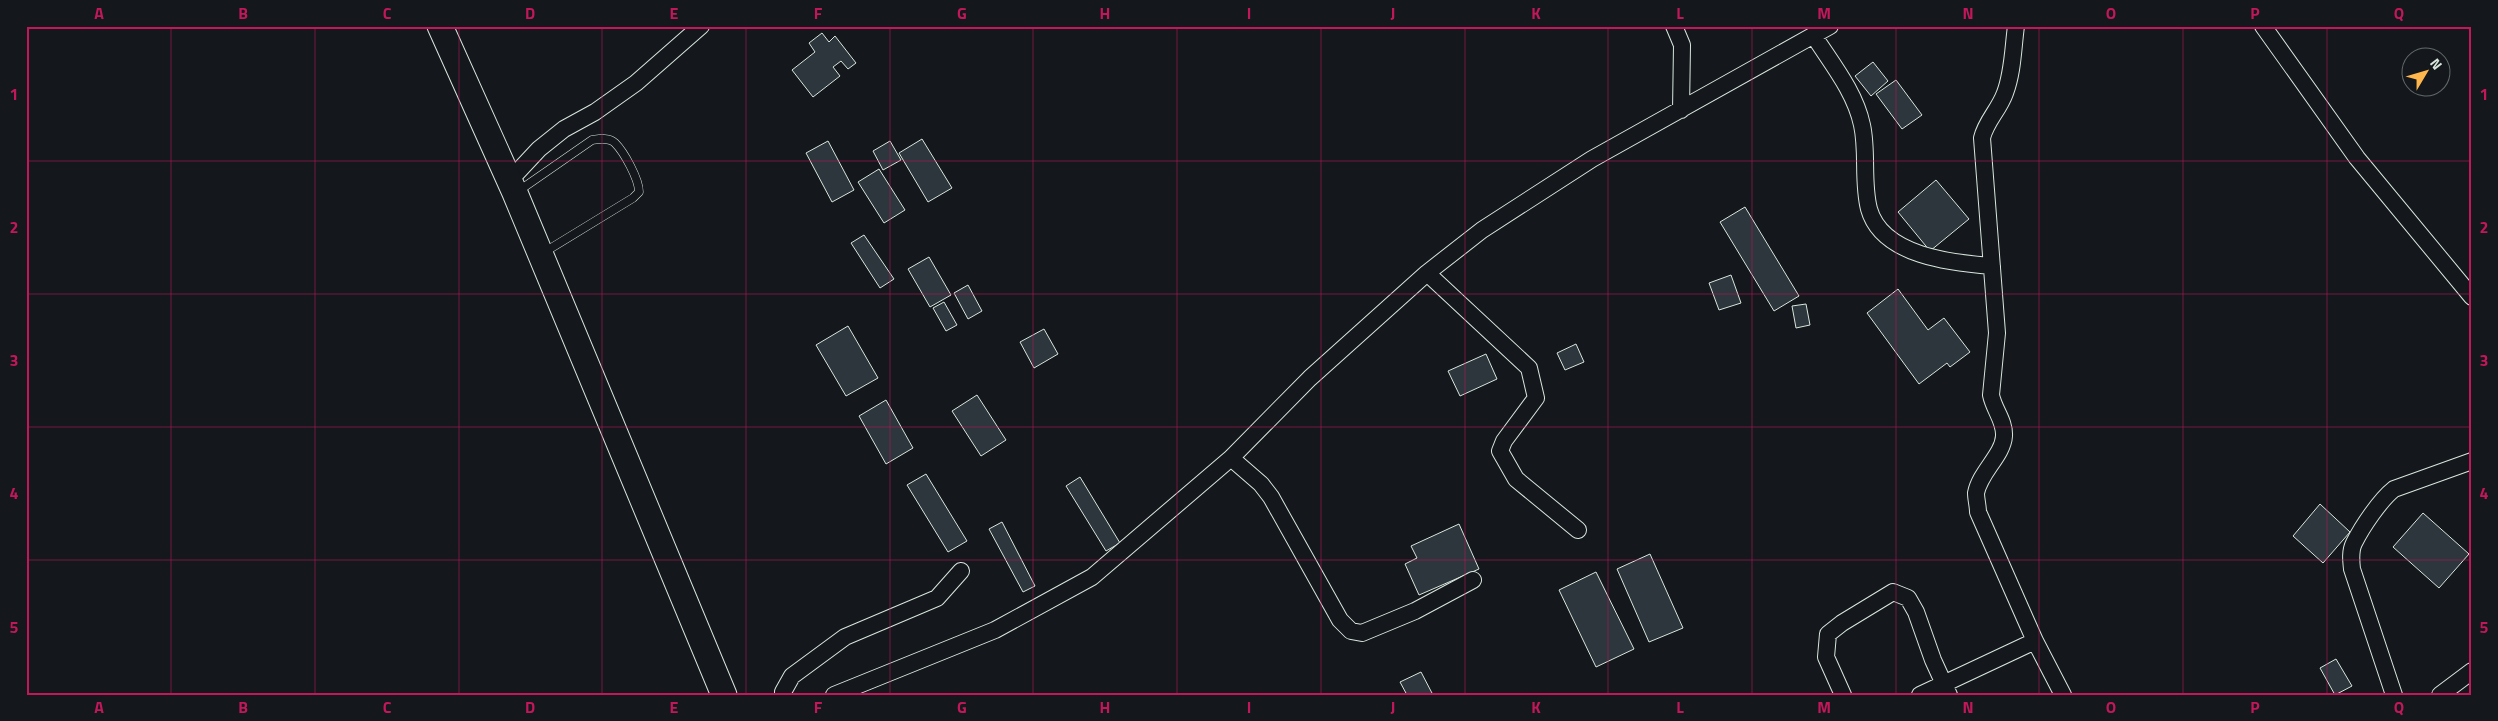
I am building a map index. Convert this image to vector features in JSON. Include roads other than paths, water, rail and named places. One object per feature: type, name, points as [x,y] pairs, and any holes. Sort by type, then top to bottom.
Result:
[{"type":"main road","points":[[440,26],[541,254],[724,695]]},
{"type":"street","points":[[512,186],[539,149],[564,130],[595,112],[636,83],[701,26]]},
{"type":"street","points":[[1674,26],[1682,45],[1681,110]]},
{"type":"street","points":[[834,695],[995,630],[1092,577],[1231,458],[1310,378],[1427,273],[1482,230],[1584,164],[1830,26]]},
{"type":"street","points":[[2016,26],[2010,79],[1998,107],[1986,124],[1982,138],[1997,333],[1991,395],[1993,404],[2004,425],[2004,439],[1983,475],[1976,493],[1978,512],[2035,641],[2063,695]]},
{"type":"street","points":[[2263,26],[2357,158],[2472,297]]},
{"type":"street","points":[[1814,36],[1848,88],[1857,107],[1863,127],[1869,208],[1876,223],[1888,237],[1929,259],[1950,263],[1992,266]]},
{"type":"street","points":[[1427,273],[1529,368],[1536,398],[1504,441],[1500,451],[1516,480],[1578,530]]},
{"type":"street","points":[[1231,458],[1261,484],[1271,497],[1340,620],[1351,631],[1362,633],[1416,611],[1473,580]]},
{"type":"street","points":[[2394,695],[2352,569],[2351,557],[2354,543],[2385,496],[2394,490],[2472,462]]},
{"type":"street","points":[[784,695],[783,692],[792,676],[845,638],[937,598],[961,571]]},
{"type":"street","points":[[1843,695],[1826,657],[1828,634],[1842,623],[1893,592],[1900,593],[1908,598],[1916,612],[1933,660],[1947,689]]},
{"type":"street","points":[[1920,695],[1947,689],[2035,641]]},
{"type":"street","points":[[2440,695],[2472,671]]},
{"type":"lane","points":[[512,186],[592,140],[606,138],[614,142],[639,182],[639,192],[633,198],[541,254]]}]
